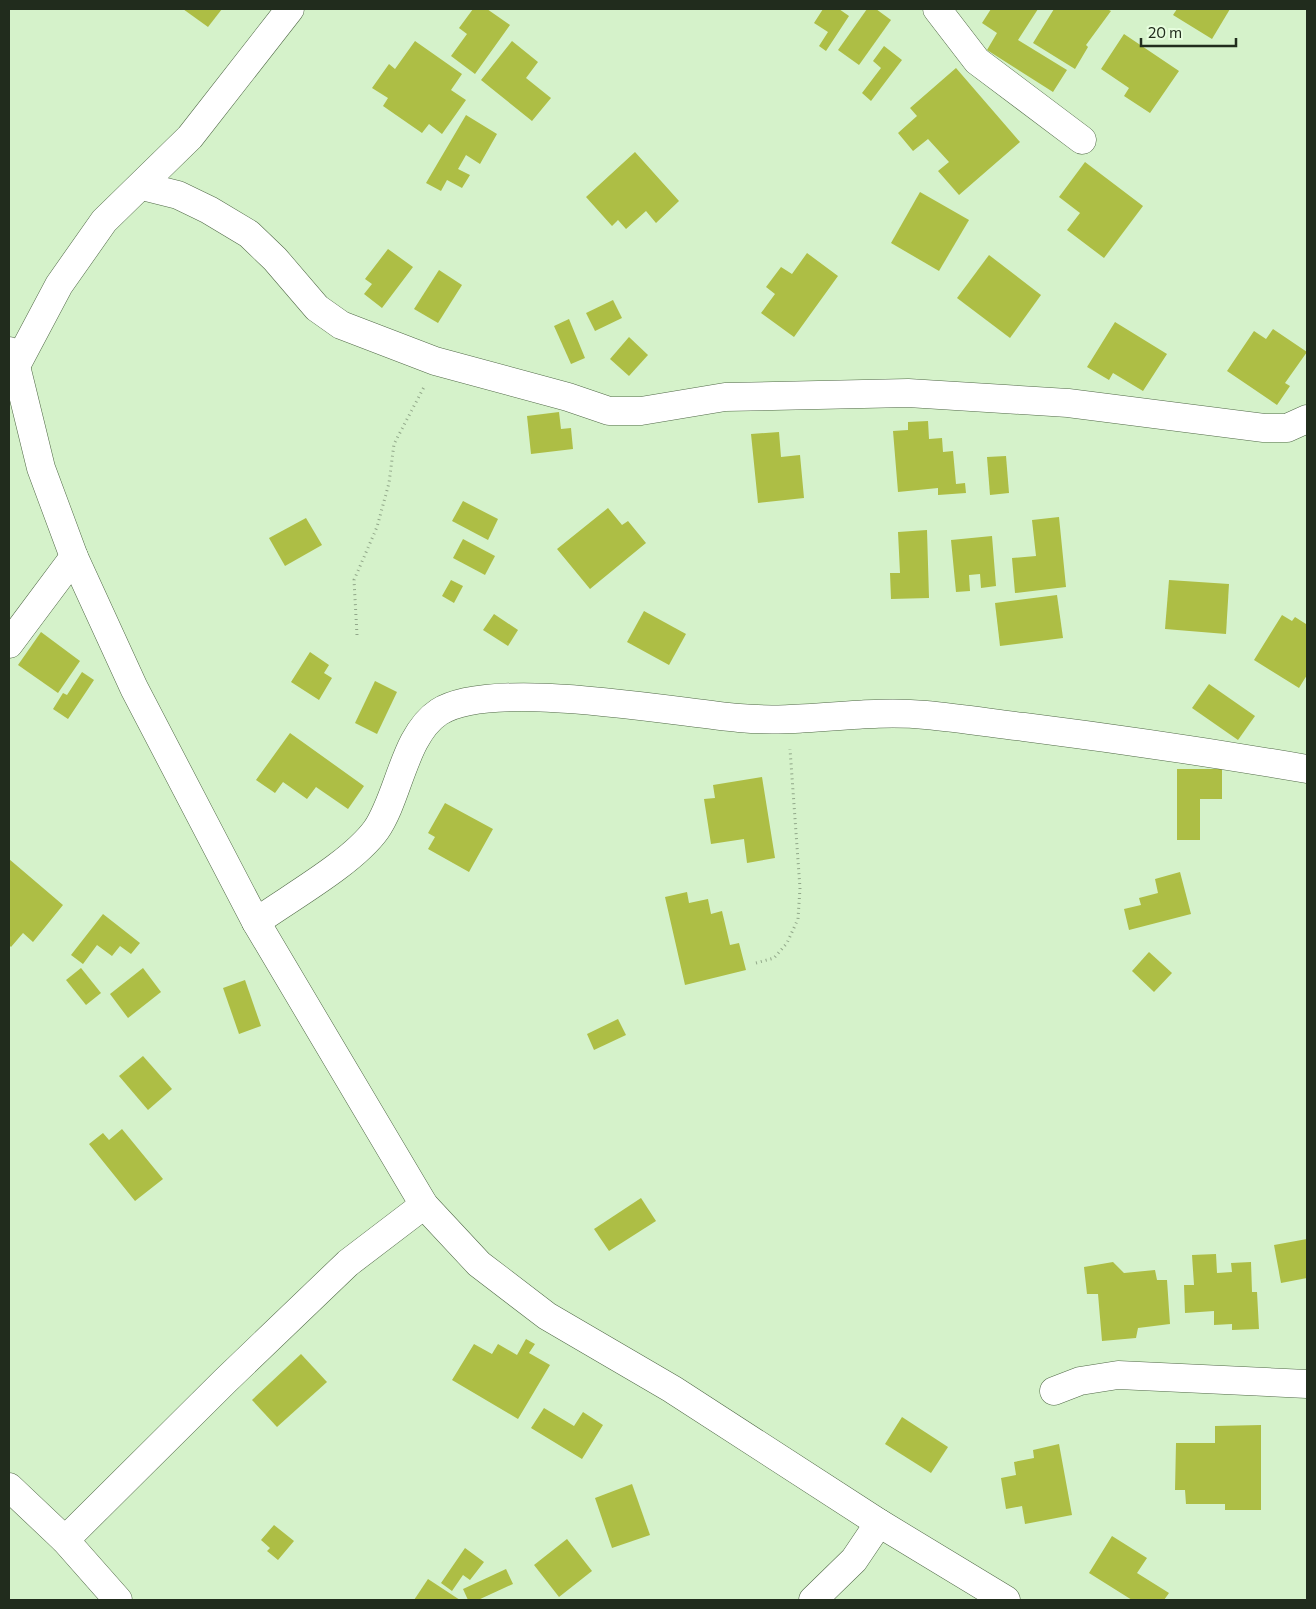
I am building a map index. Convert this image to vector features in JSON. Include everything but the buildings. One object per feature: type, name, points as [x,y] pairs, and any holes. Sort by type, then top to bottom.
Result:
[{"type":"street","points":[[289,9],[190,137],[142,186],[104,221],[59,284],[12,358],[41,468],[74,557],[134,688],[256,922],[424,1204],[479,1264],[547,1316],[672,1389],[879,1522],[1006,1600]]},
{"type":"street","points":[[937,9],[977,61],[1082,140]]},
{"type":"street","points":[[142,186],[178,196],[209,210],[249,234],[275,259],[317,308],[341,325],[386,345],[435,362],[568,397],[609,411],[642,410],[725,397],[908,393],[1068,403],[1264,428],[1287,428],[1307,419]]},
{"type":"street","points":[[9,644],[74,557]]},
{"type":"street","points":[[256,922],[361,848],[378,827],[419,732],[439,712],[470,701],[518,696],[638,706],[740,718],[789,720],[864,712],[925,715],[1159,744],[1307,769]]},
{"type":"street","points":[[65,1540],[225,1381],[348,1263],[424,1204]]},
{"type":"street","points":[[1054,1391],[1080,1381],[1118,1375],[1307,1384]]},
{"type":"street","points":[[9,1487],[65,1540],[118,1600]]},
{"type":"street","points":[[813,1600],[854,1560],[879,1522]]},
{"type":"path","points":[[357,635],[354,580],[377,526],[389,484],[394,444],[424,388],[435,362]]},
{"type":"path","points":[[756,963],[774,958],[787,943],[798,919],[800,888],[789,720]]}]
